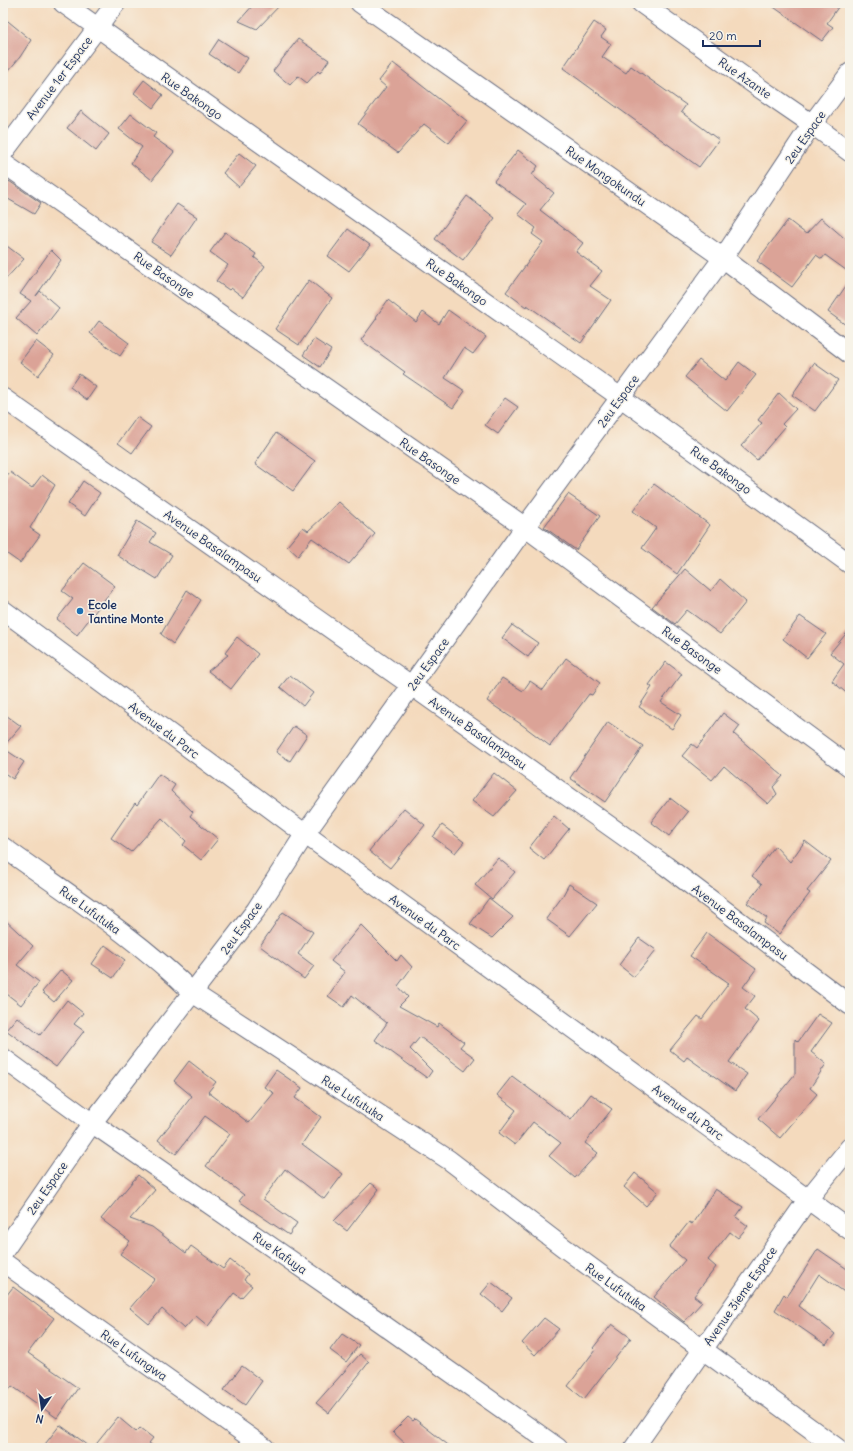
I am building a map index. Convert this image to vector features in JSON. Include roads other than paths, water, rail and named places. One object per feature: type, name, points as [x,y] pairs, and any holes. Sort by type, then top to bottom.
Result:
[{"type":"street","name":"Rue Bakongo","points":[[63,3],[620,398],[850,564]]},
{"type":"street","name":"Avenue 1er Espace","points":[[3,153],[116,3]]},
{"type":"street","name":"Rue Mongokundu","points":[[360,3],[723,258],[850,354]]},
{"type":"street","name":"Rue Azante","points":[[641,3],[850,152]]},
{"type":"street","name":"2eu Espace","points":[[3,1252],[92,1123],[256,910],[305,834],[525,527],[723,258],[812,124],[850,73]]},
{"type":"street","name":"Rue Basonge","points":[[3,163],[525,527],[850,767]]},
{"type":"street","name":"Avenue Basalampasu","points":[[3,398],[666,866],[850,1004]]},
{"type":"street","name":"Avenue du Parc","points":[[3,610],[305,834],[850,1230]]},
{"type":"street","name":"Rue Lufutuka","points":[[3,847],[132,940],[171,971],[193,993],[449,1160],[563,1248],[837,1448]]},
{"type":"street","name":"Rue Kafuya","points":[[3,1058],[92,1123],[351,1302],[558,1448]]},
{"type":"street","name":"Avenue 3ieme Espace","points":[[634,1448],[808,1199],[850,1147]]},
{"type":"street","name":"Rue Lufungwa","points":[[3,1262],[266,1448]]},
{"type":"place","name":"Ecole Tantine Monte","points":[[80,611]]}]
